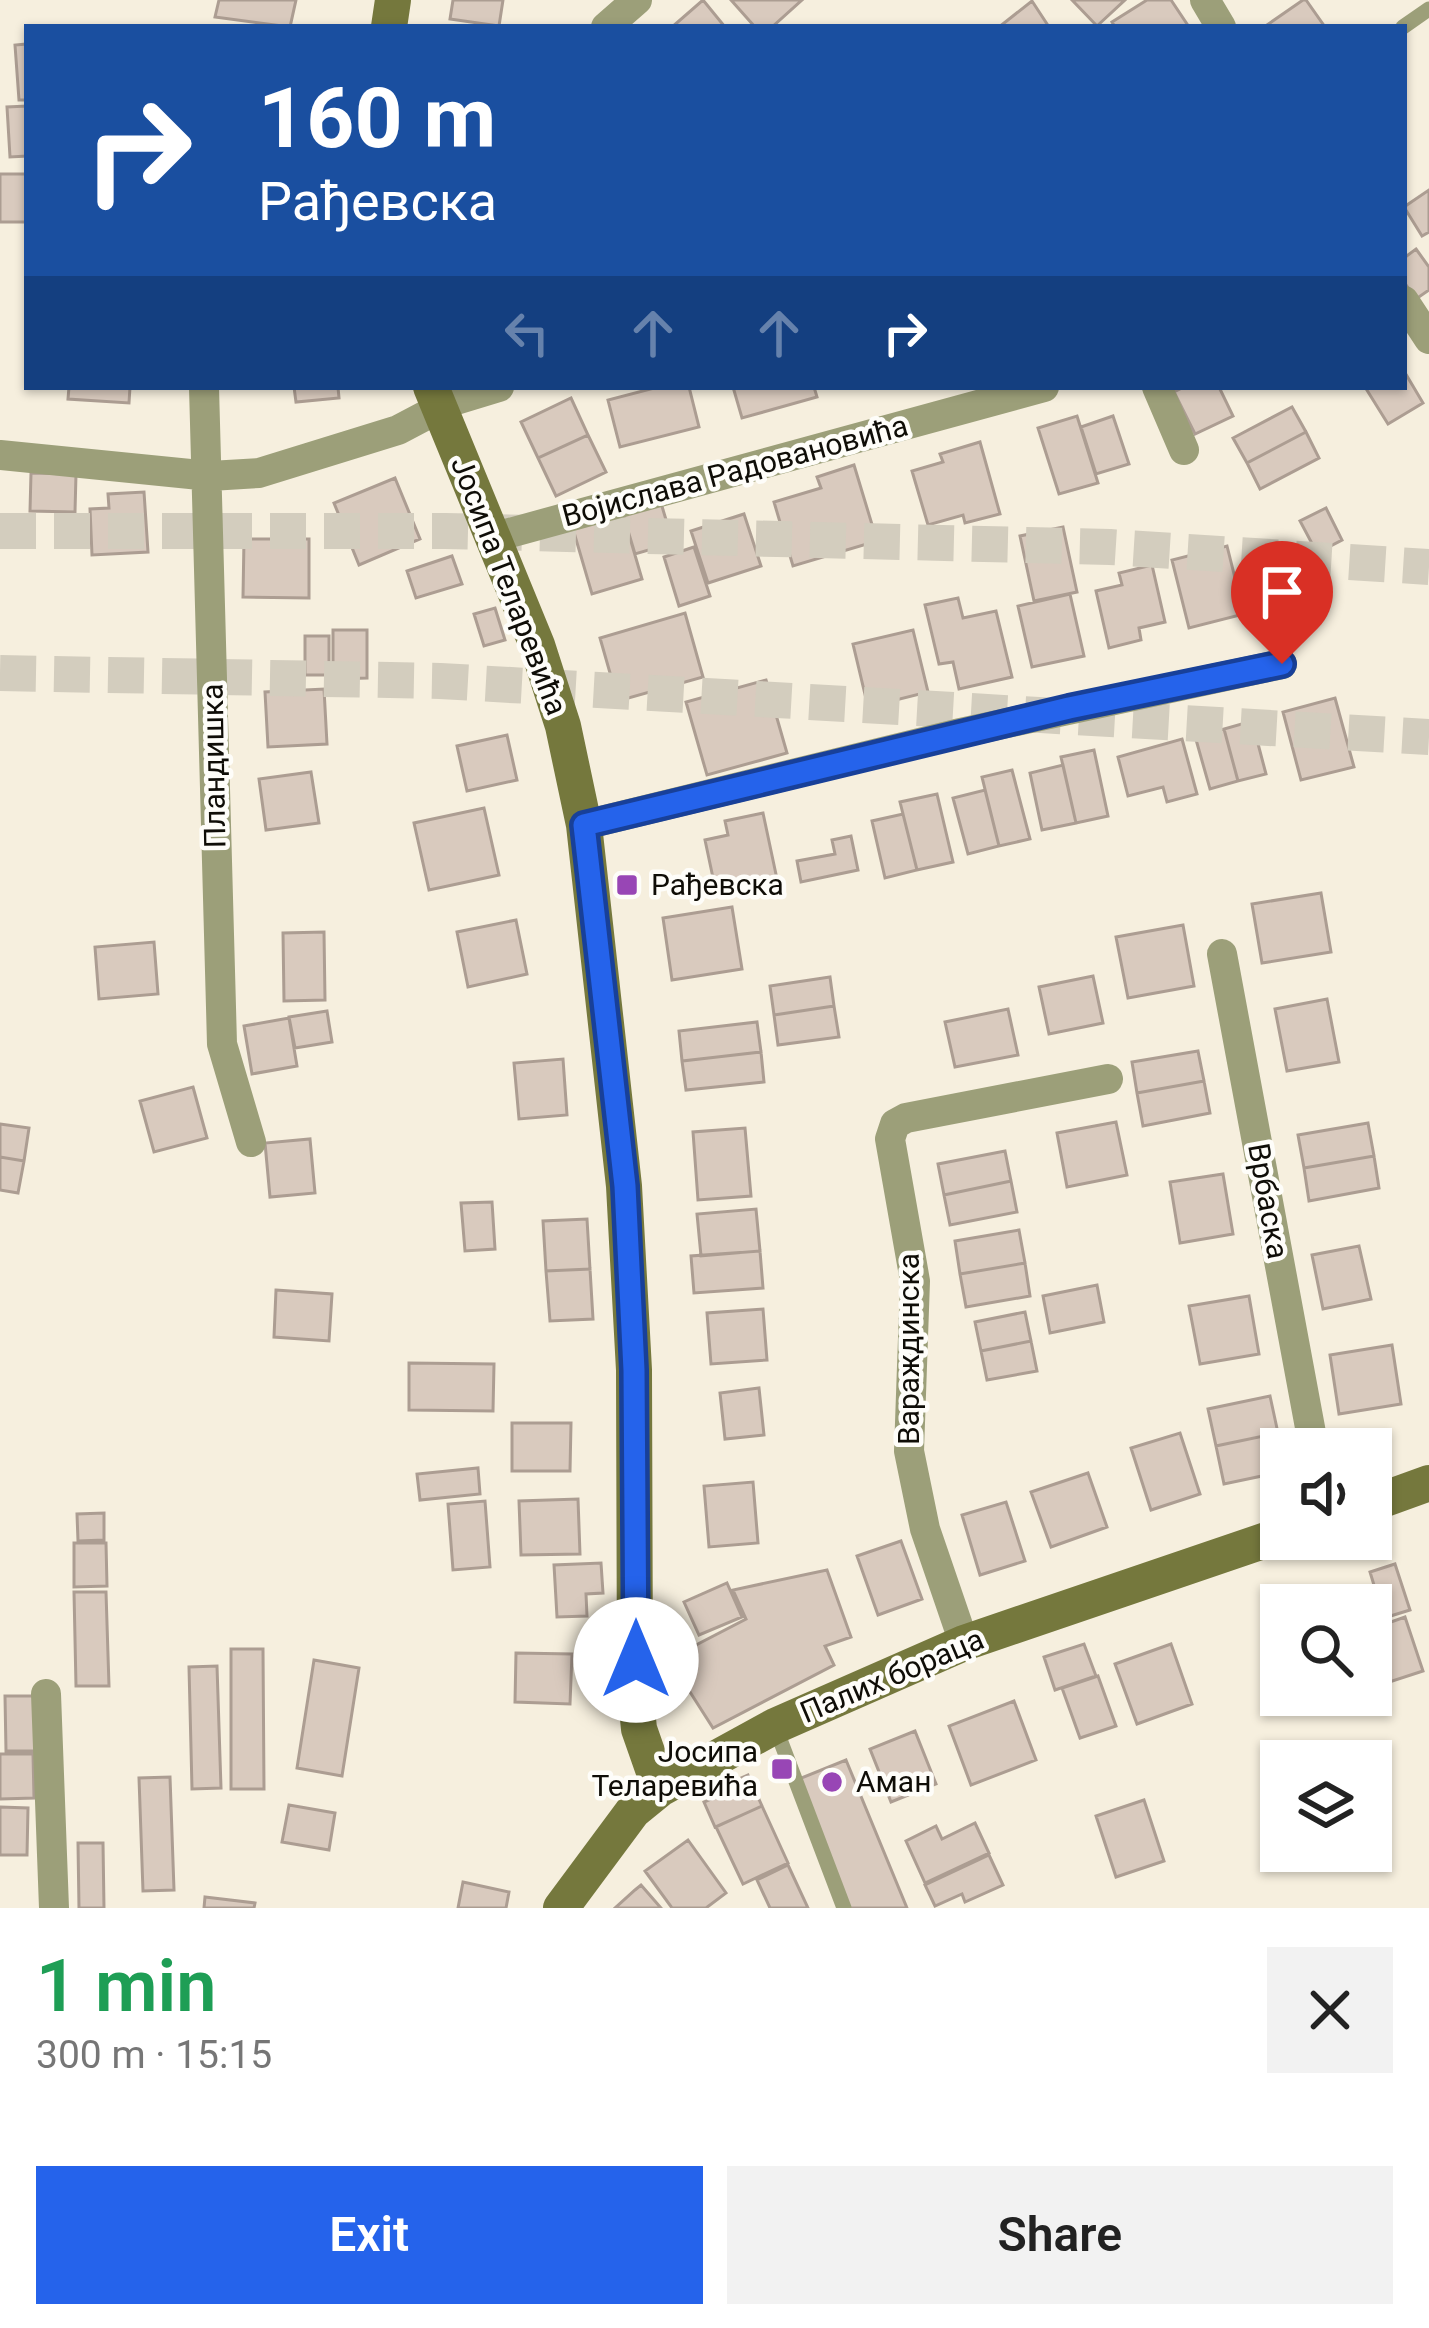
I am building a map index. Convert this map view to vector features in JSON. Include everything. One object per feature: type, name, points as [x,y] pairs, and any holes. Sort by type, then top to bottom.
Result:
[{"type":"street","points":[[609,24],[637,0]]},
{"type":"street","points":[[1407,306],[1429,339]]},
{"type":"street","name":"Пландишка","points":[[204,390],[223,1044],[251,1142]]},
{"type":"street","points":[[0,455],[210,476],[259,473],[398,430],[435,397],[480,390]]},
{"type":"street","name":"Војислава Радовановића","points":[[495,537],[1032,390]]},
{"type":"street","points":[[1158,390],[1184,450]]},
{"type":"street","name":"Јосипа Теларевића","points":[[435,397],[495,537],[563,726],[584,825],[625,1186],[634,1370],[635,1688],[639,1729],[660,1790]]},
{"type":"street","points":[[584,825],[978,729],[1282,664]]},
{"type":"street","name":"Врбаска","points":[[1222,954],[1310,1428]]},
{"type":"street","name":"Вараждинска","points":[[964,1643],[925,1529],[909,1451],[915,1281],[890,1139],[895,1124],[906,1118],[1108,1079]]},
{"type":"street","points":[[1392,1496],[1429,1483]]},
{"type":"street","name":"Палих бораца","points":[[561,1908],[608,1839],[660,1790],[775,1726],[964,1643],[1260,1542]]},
{"type":"street","points":[[46,1694],[55,1908]]},
{"type":"lane","points":[[775,1726],[844,1908]]},
{"type":"building","points":[[219,0],[296,0],[291,24],[215,17]]},
{"type":"building","points":[[453,0],[503,0],[499,24],[450,19]]},
{"type":"building","points":[[703,0],[723,24],[675,24]]},
{"type":"building","points":[[731,0],[802,0],[775,24],[752,24]]},
{"type":"building","points":[[1072,0],[1125,0],[1099,24]]},
{"type":"building","points":[[1147,0],[1171,0],[1187,24],[1113,24]]},
{"type":"building","points":[[1303,0],[1323,24],[1268,24]]},
{"type":"building","points":[[1032,1],[1047,24],[1003,24]]},
{"type":"building","points":[[24,44],[24,100],[19,100],[15,45]]},
{"type":"building","points":[[24,106],[24,156],[10,157],[7,107]]},
{"type":"building","points":[[0,174],[24,174],[24,222],[0,222]]},
{"type":"building","points":[[1429,190],[1429,232],[1422,236],[1407,205]]},
{"type":"building","points":[[1416,249],[1429,267],[1429,290],[1416,299],[1407,286],[1407,256]]},
{"type":"building","points":[[1407,376],[1423,403],[1388,424],[1367,390],[1407,390]]},
{"type":"building","points":[[69,390],[130,390],[129,403],[68,399]]},
{"type":"building","points":[[294,390],[338,390],[339,398],[296,402]]},
{"type":"building","points":[[646,390],[690,390],[699,427],[620,447],[608,400]]},
{"type":"building","points":[[734,390],[815,390],[817,397],[742,418]]},
{"type":"building","points":[[1220,390],[1233,416],[1195,434],[1174,392]]},
{"type":"building","points":[[571,398],[588,435],[538,458],[521,422]]},
{"type":"building","points":[[1292,407],[1306,432],[1247,463],[1233,438]]},
{"type":"building","points":[[1077,416],[1098,483],[1059,494],[1038,428]]},
{"type":"building","points":[[1113,416],[1129,464],[1096,474],[1081,427]]},
{"type":"building","points":[[1306,432],[1319,458],[1260,489],[1247,463]]},
{"type":"building","points":[[588,435],[606,472],[556,496],[538,458]]},
{"type":"building","points":[[980,442],[1000,514],[965,523],[963,515],[928,525],[912,471],[943,462],[940,454]]},
{"type":"building","points":[[854,465],[877,541],[793,566],[774,502],[821,488],[817,477]]},
{"type":"building","points":[[31,473],[76,474],[75,512],[30,511]]},
{"type":"building","points":[[395,478],[420,539],[359,565],[334,503]]},
{"type":"building","points":[[144,492],[148,552],[92,555],[90,509],[109,508],[108,494]]},
{"type":"building","points":[[661,503],[673,543],[635,554],[623,514]]},
{"type":"building","points":[[1326,508],[1342,540],[1317,553],[1300,521]]},
{"type":"building","points":[[623,514],[642,579],[592,594],[573,529]]},
{"type":"building","points":[[744,514],[761,566],[708,583],[691,531]]},
{"type":"building","points":[[1063,527],[1077,592],[1034,601],[1020,536]]},
{"type":"building","points":[[244,539],[309,539],[309,598],[243,597]]},
{"type":"building","points":[[1227,546],[1244,614],[1189,628],[1172,560]]},
{"type":"building","points":[[694,547],[710,596],[679,606],[664,557]]},
{"type":"building","points":[[452,556],[462,584],[416,598],[407,571]]},
{"type":"building","points":[[1152,565],[1165,622],[1139,628],[1141,640],[1109,648],[1096,591],[1122,585],[1119,573]]},
{"type":"building","points":[[1070,594],[1084,656],[1032,667],[1018,606]]},
{"type":"building","points":[[958,598],[963,618],[996,611],[1012,677],[959,689],[953,662],[939,664],[925,605]]},
{"type":"building","points":[[495,608],[505,640],[484,646],[474,614]]},
{"type":"building","points":[[685,613],[703,677],[618,701],[600,638]]},
{"type":"building","points":[[333,630],[367,630],[367,678],[333,679]]},
{"type":"building","points":[[913,630],[928,692],[868,707],[853,644]]},
{"type":"building","points":[[305,636],[329,636],[329,675],[305,675]]},
{"type":"building","points":[[766,680],[787,753],[707,775],[686,702]]},
{"type":"building","points":[[324,689],[327,744],[268,747],[265,692]]},
{"type":"building","points":[[1335,698],[1354,767],[1301,780],[1283,712]]},
{"type":"building","points":[[1252,721],[1266,774],[1238,781],[1224,729]]},
{"type":"building","points":[[1224,729],[1238,781],[1210,789],[1195,736]]},
{"type":"building","points":[[507,735],[517,780],[467,791],[457,746]]},
{"type":"building","points":[[1182,739],[1197,794],[1167,802],[1163,787],[1128,796],[1118,757]]},
{"type":"building","points":[[1094,750],[1108,816],[1076,823],[1061,757]]},
{"type":"building","points":[[1063,765],[1076,823],[1042,830],[1030,773]]},
{"type":"building","points":[[1012,770],[1030,839],[999,846],[982,777]]},
{"type":"building","points":[[311,772],[319,823],[266,830],[259,779]]},
{"type":"building","points":[[985,790],[999,846],[968,854],[953,798]]},
{"type":"building","points":[[937,794],[953,862],[917,870],[900,802]]},
{"type":"building","points":[[484,808],[499,875],[429,890],[414,823]]},
{"type":"building","points":[[763,813],[777,879],[716,892],[705,840],[728,835],[725,821]]},
{"type":"building","points":[[903,814],[917,870],[885,878],[872,821]]},
{"type":"building","points":[[851,836],[858,870],[801,882],[797,861],[835,854],[832,840]]},
{"type":"building","points":[[1321,893],[1331,952],[1262,963],[1252,904]]},
{"type":"building","points":[[732,907],[742,969],[672,980],[663,918]]},
{"type":"building","points":[[516,920],[527,974],[468,987],[457,932]]},
{"type":"building","points":[[1183,925],[1194,986],[1128,998],[1116,937]]},
{"type":"building","points":[[324,932],[325,1000],[284,1001],[283,933]]},
{"type":"building","points":[[154,942],[158,994],[99,999],[95,947]]},
{"type":"building","points":[[1093,976],[1103,1023],[1049,1034],[1039,987]]},
{"type":"building","points":[[830,977],[834,1006],[774,1015],[770,986]]},
{"type":"building","points":[[1327,999],[1339,1062],[1287,1071],[1275,1009]]},
{"type":"building","points":[[834,1006],[839,1037],[778,1045],[774,1015]]},
{"type":"building","points":[[1008,1009],[1018,1055],[955,1067],[945,1022]]},
{"type":"building","points":[[327,1011],[332,1042],[295,1048],[289,1017]]},
{"type":"building","points":[[289,1018],[297,1066],[252,1074],[244,1026]]},
{"type":"building","points":[[757,1022],[761,1052],[682,1061],[679,1031]]},
{"type":"building","points":[[1198,1051],[1204,1081],[1137,1093],[1132,1062]]},
{"type":"building","points":[[761,1052],[764,1082],[686,1090],[682,1061]]},
{"type":"building","points":[[563,1059],[567,1115],[519,1119],[514,1063]]},
{"type":"building","points":[[1204,1081],[1210,1113],[1143,1126],[1137,1093]]},
{"type":"building","points":[[193,1087],[207,1138],[154,1152],[140,1101]]},
{"type":"building","points":[[1116,1122],[1127,1175],[1067,1187],[1057,1133]]},
{"type":"building","points":[[1368,1123],[1374,1156],[1304,1168],[1298,1135]]},
{"type":"building","points":[[0,1124],[29,1128],[24,1161],[0,1157]]},
{"type":"building","points":[[745,1128],[751,1196],[698,1200],[693,1132]]},
{"type":"building","points":[[310,1139],[315,1193],[270,1197],[265,1143]]},
{"type":"building","points":[[1005,1151],[1011,1181],[944,1195],[938,1164]]},
{"type":"building","points":[[1374,1156],[1379,1188],[1309,1201],[1304,1168]]},
{"type":"building","points":[[0,1157],[24,1161],[18,1193],[0,1190]]},
{"type":"building","points":[[1223,1174],[1233,1234],[1180,1243],[1170,1182]]},
{"type":"building","points":[[1011,1181],[1017,1212],[950,1225],[944,1195]]},
{"type":"building","points":[[492,1202],[495,1249],[465,1251],[461,1203]]},
{"type":"building","points":[[756,1209],[760,1251],[701,1256],[697,1214]]},
{"type":"building","points":[[587,1219],[590,1269],[546,1271],[543,1221]]},
{"type":"building","points":[[1019,1230],[1025,1263],[960,1274],[955,1241]]},
{"type":"building","points":[[1359,1246],[1371,1299],[1323,1309],[1312,1255]]},
{"type":"building","points":[[760,1251],[763,1288],[694,1293],[691,1256]]},
{"type":"building","points":[[1025,1263],[1030,1296],[966,1307],[960,1274]]},
{"type":"building","points":[[590,1269],[593,1319],[550,1321],[546,1271]]},
{"type":"building","points":[[1097,1285],[1104,1322],[1050,1333],[1043,1296]]},
{"type":"building","points":[[276,1290],[332,1294],[329,1341],[274,1337]]},
{"type":"building","points":[[1249,1296],[1259,1354],[1200,1364],[1189,1306]]},
{"type":"building","points":[[763,1309],[767,1360],[711,1364],[707,1313]]},
{"type":"building","points":[[1025,1312],[1031,1341],[981,1351],[975,1322]]},
{"type":"building","points":[[1031,1341],[1037,1371],[987,1380],[981,1351]]},
{"type":"building","points":[[1392,1345],[1401,1404],[1339,1414],[1330,1355]]},
{"type":"building","points":[[409,1363],[494,1364],[493,1411],[409,1410]]},
{"type":"building","points":[[759,1388],[764,1435],[725,1439],[720,1393]]},
{"type":"building","points":[[1270,1396],[1277,1428],[1260,1428],[1260,1437],[1216,1446],[1208,1409]]},
{"type":"building","points":[[512,1423],[571,1423],[570,1471],[512,1471]]},
{"type":"building","points":[[1180,1433],[1200,1494],[1151,1510],[1131,1448]]},
{"type":"building","points":[[1260,1437],[1260,1476],[1224,1484],[1216,1446]]},
{"type":"building","points":[[478,1468],[480,1494],[420,1500],[417,1474]]},
{"type":"building","points":[[1088,1473],[1107,1527],[1051,1547],[1031,1492]]},
{"type":"building","points":[[753,1482],[758,1543],[709,1547],[704,1486]]},
{"type":"building","points":[[578,1499],[580,1554],[521,1555],[519,1501]]},
{"type":"building","points":[[485,1501],[490,1567],[453,1570],[448,1504]]},
{"type":"building","points":[[1006,1502],[1025,1561],[980,1575],[962,1515]]},
{"type":"building","points":[[104,1513],[104,1540],[78,1541],[77,1514]]},
{"type":"building","points":[[901,1541],[922,1599],[878,1615],[857,1556]]},
{"type":"building","points":[[74,1543],[106,1543],[107,1586],[74,1587]]},
{"type":"building","points":[[601,1563],[603,1593],[586,1594],[587,1616],[557,1617],[554,1565]]},
{"type":"building","points":[[1395,1564],[1410,1610],[1392,1616],[1392,1584],[1374,1584],[1370,1572]]},
{"type":"building","points":[[827,1570],[851,1637],[825,1646],[834,1665],[713,1728],[669,1659],[746,1619],[733,1590]]},
{"type":"building","points":[[727,1583],[742,1617],[699,1635],[684,1602]]},
{"type":"building","points":[[74,1592],[106,1592],[109,1686],[76,1686]]},
{"type":"building","points":[[1405,1617],[1423,1671],[1392,1681],[1392,1622]]},
{"type":"building","points":[[1084,1644],[1096,1676],[1055,1690],[1044,1657]]},
{"type":"building","points":[[1171,1644],[1192,1704],[1137,1724],[1115,1664]]},
{"type":"building","points":[[231,1649],[263,1649],[264,1789],[231,1789]]},
{"type":"building","points":[[516,1653],[572,1654],[570,1704],[515,1702]]},
{"type":"building","points":[[314,1660],[359,1668],[342,1776],[297,1768]]},
{"type":"building","points":[[217,1666],[221,1788],[192,1789],[189,1667]]},
{"type":"building","points":[[1098,1676],[1116,1726],[1080,1738],[1062,1688]]},
{"type":"building","points":[[5,1696],[36,1696],[37,1751],[6,1751]]},
{"type":"building","points":[[1014,1701],[1036,1760],[971,1785],[949,1726]]},
{"type":"building","points":[[915,1731],[936,1784],[891,1802],[870,1749]]},
{"type":"building","points":[[0,1754],[33,1754],[34,1798],[0,1799]]},
{"type":"building","points":[[846,1760],[907,1908],[846,1908],[794,1781]]},
{"type":"building","points":[[748,1775],[762,1806],[715,1827],[704,1802],[716,1797],[714,1790]]},
{"type":"building","points":[[170,1777],[174,1890],[143,1891],[139,1778]]},
{"type":"building","points":[[1144,1800],[1164,1861],[1116,1877],[1096,1816]]},
{"type":"building","points":[[289,1805],[335,1813],[329,1850],[282,1842]]},
{"type":"building","points":[[762,1806],[788,1863],[743,1884],[716,1827]]},
{"type":"building","points":[[0,1807],[28,1808],[27,1855],[0,1855]]},
{"type":"building","points":[[975,1823],[989,1853],[925,1883],[906,1841],[936,1826],[942,1839]]},
{"type":"building","points":[[688,1840],[726,1893],[706,1908],[672,1908],[645,1871]]},
{"type":"building","points":[[78,1843],[103,1843],[104,1908],[79,1908]]},
{"type":"building","points":[[989,1855],[1003,1885],[965,1902],[962,1894],[935,1906],[925,1885]]},
{"type":"building","points":[[788,1865],[808,1908],[770,1908],[757,1880]]},
{"type":"building","points":[[463,1882],[509,1892],[506,1908],[458,1908]]},
{"type":"building","points":[[641,1885],[661,1908],[615,1908],[635,1890]]},
{"type":"building","points":[[205,1897],[255,1903],[254,1908],[204,1908]]},
{"type":"tunnel","points":[[0,531],[445,531],[1110,547],[1429,567]]},
{"type":"tunnel","points":[[0,673],[440,681],[1429,737]]},
{"type":"place","name":"Рађевска","points":[[627,885]]},
{"type":"place","name":"Јосипа Теларевића","points":[[782,1769]]},
{"type":"place","name":"Аман","points":[[832,1782]]},
{"type":"route","points":[[636,1660],[634,1370],[625,1186],[584,825],[956,734],[1282,664]]}]
